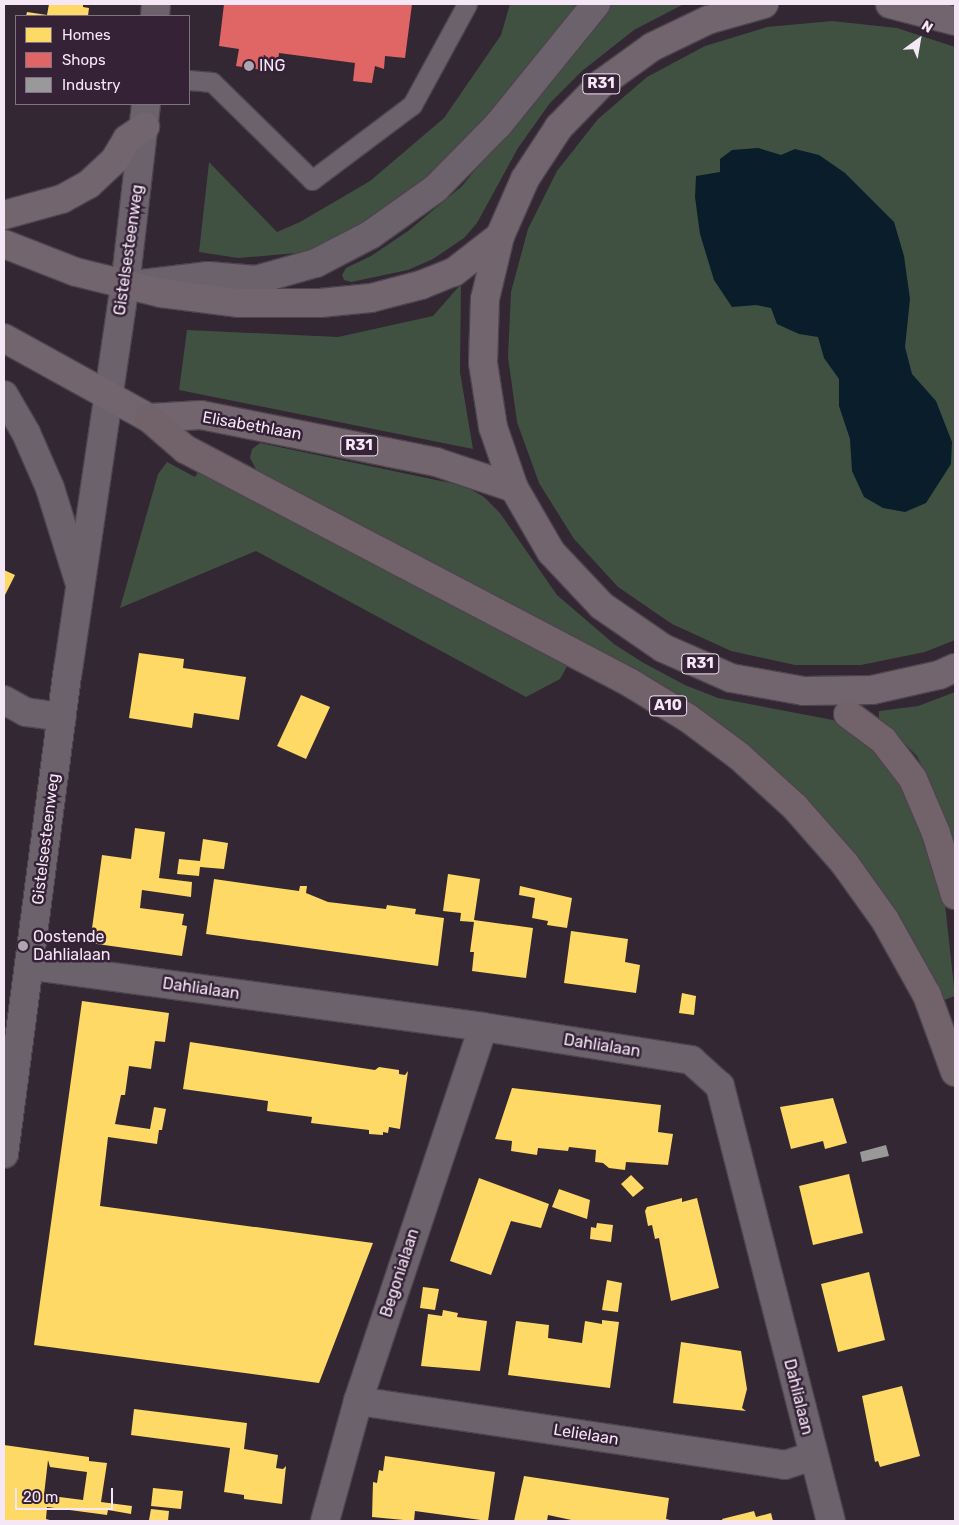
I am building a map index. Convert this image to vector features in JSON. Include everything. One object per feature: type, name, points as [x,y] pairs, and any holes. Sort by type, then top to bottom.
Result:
[{"type":"highway","name":"A10","points":[[149,418],[185,448],[629,682],[688,718],[739,756],[796,808],[845,864],[885,920],[927,995],[955,1072]]},
{"type":"highway","points":[[848,714],[883,740],[913,779],[936,833],[955,895]]},
{"type":"main road","name":"R31","points":[[764,4],[711,12],[652,46],[602,83],[565,121],[524,179],[500,236],[486,299],[483,363],[493,427],[514,488],[551,552],[610,611],[663,648],[731,678],[804,691],[872,690],[939,675],[955,668]]},
{"type":"main road","points":[[890,4],[955,21]]},
{"type":"main road","points":[[4,215],[62,199],[89,184],[114,161],[127,139],[146,115]]},
{"type":"main road","name":"R31","points":[[4,244],[58,266],[125,286],[239,303],[320,303],[371,298],[421,286],[454,272],[500,236]]},
{"type":"main road","points":[[4,338],[149,418]]},
{"type":"main road","name":"Elisabethlaan","points":[[149,418],[201,415],[436,462],[514,488]]},
{"type":"main road","points":[[804,691],[848,714]]},
{"type":"street","points":[[125,286],[208,276],[256,280],[316,264],[370,235],[435,189],[454,170],[498,125],[596,4]]},
{"type":"street","name":"Gistelsesteenweg","points":[[4,1154],[80,584],[125,286],[146,115]]},
{"type":"street","points":[[4,396],[26,433],[50,488],[80,584]]},
{"type":"street","points":[[4,700],[26,712],[62,717]]},
{"type":"street","name":"Dahlialaan","points":[[30,961],[47,968],[483,1027],[691,1060],[720,1086],[812,1456],[831,1521]]},
{"type":"street","name":"Begonialaan","points":[[325,1521],[358,1400],[483,1027]]},
{"type":"street","name":"Lelielaan","points":[[358,1400],[785,1465],[812,1456]]},
{"type":"lane","points":[[190,80],[212,82],[312,180],[412,105],[467,4]]},
{"type":"green space","points":[[510,4],[577,4],[450,164],[431,181],[321,251],[238,258],[199,252],[209,162],[277,232],[300,222],[370,181],[444,118],[501,35]]},
{"type":"green space","points":[[611,4],[684,4],[634,30],[582,71],[550,103],[518,148],[477,223],[464,238],[433,259],[408,270],[351,282],[344,280],[342,275],[346,268],[371,256],[408,231],[462,186]]},
{"type":"green space","points":[[832,21],[897,28],[955,47],[955,640],[925,652],[861,665],[795,665],[731,651],[672,624],[618,587],[574,539],[539,483],[517,422],[508,357],[511,292],[528,229],[557,171],[598,119],[647,77],[705,46],[767,27]]},
{"type":"green space","points":[[461,284],[460,372],[473,449],[179,390],[187,330],[338,337],[433,316]]},
{"type":"green space","points":[[260,443],[465,486],[484,497],[500,513],[557,595],[614,644],[642,662],[685,685],[718,698],[833,720],[860,737],[883,759],[902,784],[921,828],[945,904],[955,996],[941,1001],[897,918],[866,869],[748,747],[695,706],[257,471],[250,458],[252,449]]},
{"type":"green space","points":[[167,462],[195,477],[200,469],[569,663],[560,679],[526,697],[256,551],[120,608],[158,474]]},
{"type":"green space","points":[[955,692],[955,848],[945,816],[917,756],[879,718],[879,711],[918,706]]},
{"type":"water","points":[[758,148],[781,155],[795,149],[819,155],[845,173],[894,222],[904,256],[910,299],[905,347],[912,374],[936,401],[952,442],[951,464],[926,503],[905,512],[883,508],[864,497],[852,471],[850,439],[839,406],[839,379],[824,358],[818,337],[799,334],[777,324],[771,308],[756,305],[732,307],[714,280],[700,234],[695,197],[696,176],[720,172],[720,159],[732,150]]},
{"type":"building: Homes","points":[[49,4],[83,4],[83,7],[89,8],[88,15],[47,15]]},
{"type":"building: Homes","points":[[27,12],[47,15],[26,15]]},
{"type":"building: Homes","points":[[4,570],[15,575],[4,597]]},
{"type":"building: Homes","points":[[139,653],[184,659],[183,668],[246,677],[239,720],[194,713],[192,728],[129,718]]},
{"type":"building: Homes","points":[[301,695],[330,707],[306,759],[277,746]]},
{"type":"building: Homes","points":[[135,828],[165,832],[159,878],[192,882],[191,897],[142,890],[140,908],[184,914],[182,925],[187,926],[182,956],[90,943],[102,855],[131,859]]},
{"type":"building: Homes","points":[[203,839],[228,843],[224,869],[200,867],[199,876],[177,874],[179,859],[200,861]]},
{"type":"building: Homes","points":[[448,874],[480,879],[474,920],[533,928],[526,978],[472,971],[474,952],[470,952],[474,922],[460,921],[461,913],[443,911]]},
{"type":"building: Homes","points":[[214,879],[299,891],[300,886],[307,886],[306,893],[328,902],[386,909],[387,905],[416,909],[415,914],[444,918],[438,966],[206,934]]},
{"type":"building: Homes","points":[[520,886],[572,898],[567,928],[547,925],[548,921],[532,918],[535,898],[519,895]]},
{"type":"building: Homes","points":[[571,931],[628,939],[625,962],[640,965],[636,993],[564,983]]},
{"type":"building: Homes","points":[[682,993],[696,996],[694,1015],[679,1013]]},
{"type":"building: Homes","points":[[82,1001],[169,1013],[165,1042],[155,1041],[151,1069],[129,1066],[125,1095],[121,1095],[115,1124],[150,1129],[154,1107],[166,1109],[162,1130],[159,1130],[157,1144],[108,1137],[100,1206],[373,1243],[319,1383],[34,1345]]},
{"type":"building: Homes","points":[[190,1042],[375,1070],[379,1067],[399,1070],[399,1074],[405,1075],[408,1071],[400,1129],[389,1127],[388,1133],[383,1132],[383,1135],[369,1134],[369,1130],[311,1123],[312,1117],[267,1111],[268,1101],[183,1089]]},
{"type":"building: Homes","points":[[512,1088],[661,1105],[658,1132],[673,1134],[668,1165],[626,1162],[625,1170],[609,1168],[603,1163],[595,1162],[596,1150],[569,1147],[568,1151],[538,1148],[537,1155],[511,1151],[512,1141],[495,1139]]},
{"type":"building: Homes","points":[[833,1098],[847,1143],[825,1149],[823,1141],[791,1149],[780,1107]]},
{"type":"building: Homes","points":[[849,1174],[863,1233],[813,1245],[799,1186]]},
{"type":"building: Homes","points":[[631,1175],[644,1188],[633,1197],[621,1184]]},
{"type":"building: Homes","points":[[479,1178],[549,1204],[541,1228],[511,1221],[491,1275],[450,1261]]},
{"type":"building: Homes","points":[[559,1189],[590,1200],[587,1219],[552,1207]]},
{"type":"building: Homes","points":[[682,1198],[682,1202],[697,1198],[719,1288],[671,1301],[659,1238],[655,1239],[652,1225],[648,1226],[645,1211],[647,1207]]},
{"type":"building: Homes","points":[[597,1223],[613,1225],[611,1242],[590,1239],[591,1227],[596,1228]]},
{"type":"building: Homes","points":[[869,1272],[885,1340],[838,1352],[821,1284]]},
{"type":"building: Homes","points":[[607,1280],[622,1283],[618,1312],[602,1310]]},
{"type":"building: Homes","points":[[423,1287],[439,1289],[435,1310],[420,1308]]},
{"type":"building: Homes","points":[[443,1310],[458,1313],[457,1317],[487,1321],[480,1371],[421,1366],[428,1314],[442,1316]]},
{"type":"building: Homes","points":[[602,1320],[619,1322],[610,1388],[508,1375],[516,1321],[549,1325],[548,1338],[582,1343],[585,1321],[602,1324]]},
{"type":"building: Homes","points":[[681,1342],[741,1351],[747,1389],[742,1408],[746,1411],[673,1403]]},
{"type":"building: Homes","points":[[902,1386],[920,1456],[880,1467],[878,1461],[875,1462],[862,1396]]},
{"type":"building: Homes","points":[[134,1409],[247,1423],[244,1449],[278,1455],[276,1468],[283,1469],[286,1466],[282,1504],[244,1499],[244,1495],[224,1492],[230,1448],[131,1435]]},
{"type":"building: Homes","points":[[4,1445],[89,1457],[89,1461],[107,1463],[101,1502],[132,1506],[131,1514],[108,1510],[107,1515],[47,1507],[46,1519],[53,1521],[4,1521]],"holes":[[[48,1460],[50,1467],[87,1472],[83,1500],[44,1495]]]},
{"type":"building: Homes","points":[[385,1456],[495,1472],[488,1521],[415,1511],[414,1521],[372,1517],[373,1482],[377,1483],[379,1470],[383,1471]]},
{"type":"building: Homes","points":[[524,1476],[669,1498],[666,1519],[674,1521],[576,1521],[548,1515],[547,1521],[514,1521]]},
{"type":"building: Homes","points":[[153,1488],[183,1491],[181,1509],[151,1506]]},
{"type":"building: Homes","points":[[151,1509],[169,1511],[168,1521],[149,1520]]},
{"type":"building: Homes","points":[[754,1511],[756,1517],[771,1513],[773,1521],[723,1521],[722,1519]]},
{"type":"building: Shops","points":[[224,4],[412,4],[405,58],[385,56],[384,69],[375,66],[372,83],[353,81],[355,63],[279,53],[277,72],[236,66],[239,49],[219,46]]},
{"type":"building: Industry","points":[[886,1145],[889,1156],[862,1162],[860,1152]]},
{"type":"place","name":"ING","points":[[249,66]]},
{"type":"place","name":"Oostende Dahlialaan","points":[[23,946]]}]
